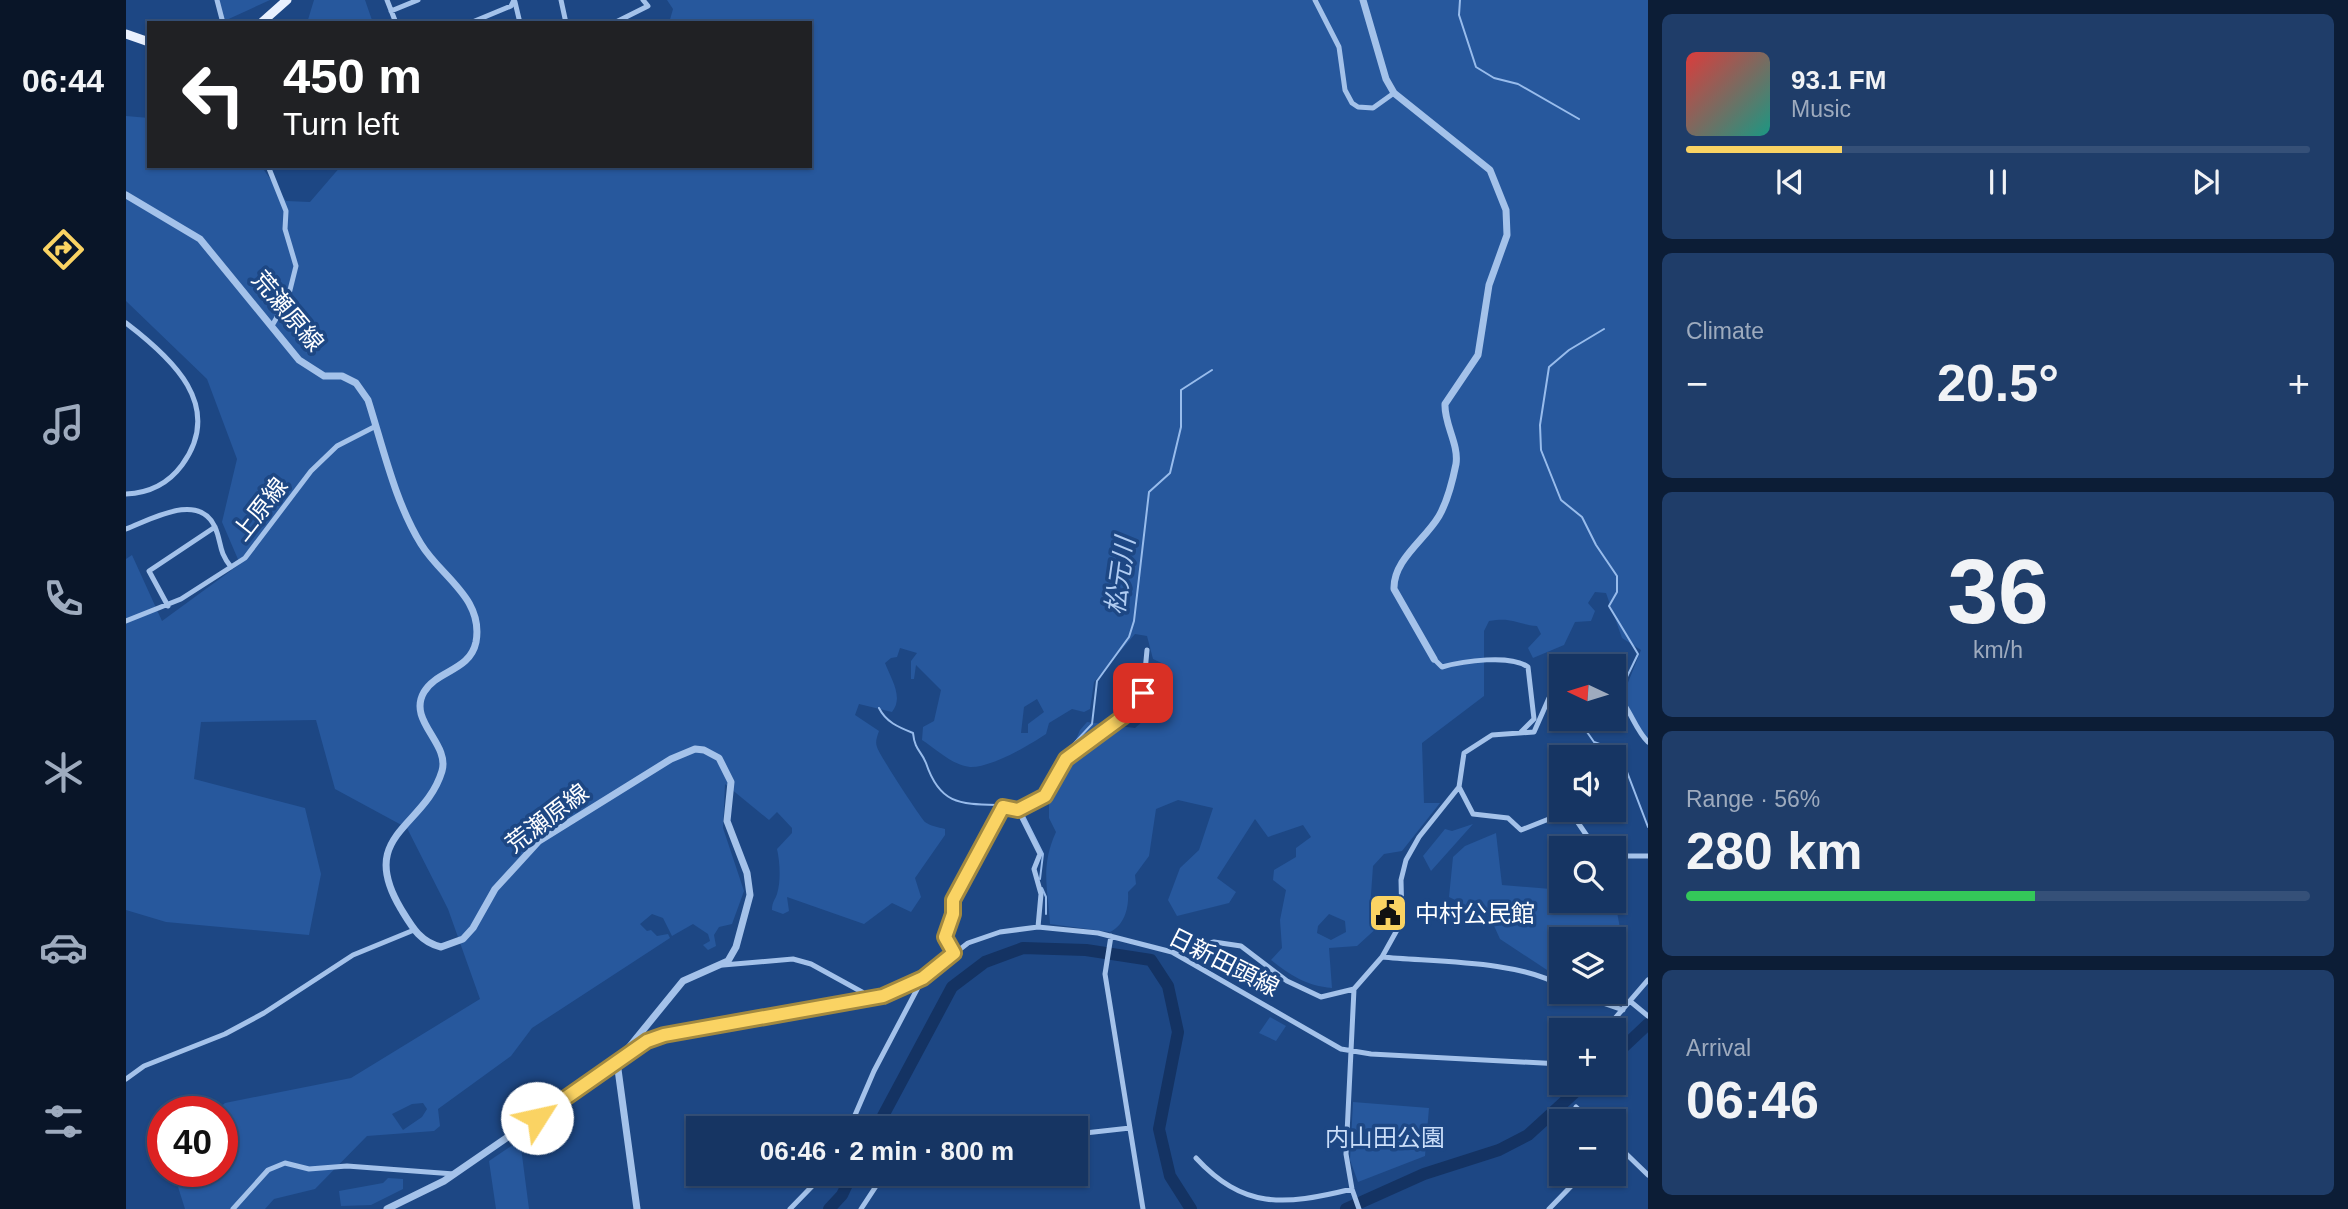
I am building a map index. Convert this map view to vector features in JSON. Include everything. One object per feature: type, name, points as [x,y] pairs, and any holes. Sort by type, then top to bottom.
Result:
[{"type":"main road","points":[[263,21],[287,0]]},
{"type":"main road","points":[[126,34],[147,41]]},
{"type":"street","points":[[217,0],[222,21]]},
{"type":"street","points":[[387,0],[395,21]]},
{"type":"street","points":[[391,11],[418,0]]},
{"type":"street","points":[[561,0],[566,21]]},
{"type":"street","points":[[618,21],[648,6],[643,0]]},
{"type":"street","points":[[1315,0],[1339,47],[1345,90],[1352,103],[1358,107],[1373,108],[1394,93]]},
{"type":"street","points":[[1363,0],[1386,79],[1394,93],[1490,170],[1501,192],[1508,223],[1504,247],[1485,302],[1483,334],[1478,355],[1445,404],[1456,463],[1441,513],[1401,564],[1394,589],[1434,659],[1442,667],[1466,661],[1488,660],[1518,661],[1528,667],[1534,719],[1521,732]]},
{"type":"street","points":[[474,21],[514,1],[520,21]]},
{"type":"street","points":[[269,168],[286,211],[285,229],[296,266],[288,298],[273,324]]},
{"type":"street","name":"荒瀬原線","points":[[126,195],[200,239],[273,324],[299,360],[324,376],[342,376],[356,383],[368,400],[414,532],[422,546],[460,587],[471,606],[476,631],[471,656],[433,682],[422,696],[423,721],[437,745],[443,767],[438,781],[397,835],[384,869],[389,890],[414,930],[429,944],[441,947],[463,939],[473,928],[495,889],[539,841],[650,769],[695,749],[704,750],[719,758],[731,782],[727,821],[747,873],[750,895],[736,947],[723,965]]},
{"type":"street","points":[[126,323],[185,380],[197,403],[199,421],[194,445],[175,474],[158,487],[126,494]]},
{"type":"street","name":"上原線","points":[[126,621],[167,606],[212,582],[245,558],[320,463],[337,446],[376,426]]},
{"type":"street","points":[[126,529],[176,510],[199,512],[215,527],[220,552],[231,567]]},
{"type":"street","points":[[167,606],[149,571],[215,527]]},
{"type":"street","points":[[954,953],[945,937],[953,914],[953,900],[1003,807],[1018,810],[1045,796],[1066,759],[1135,708],[1143,693],[1147,650]]},
{"type":"street","points":[[1172,952],[1214,942],[1241,946],[1287,981],[1321,997],[1354,989],[1382,957],[1402,921],[1401,880],[1406,860],[1419,837],[1459,787],[1464,753],[1492,735],[1534,732],[1538,729],[1549,698]]},
{"type":"street","points":[[1626,705],[1648,742]]},
{"type":"street","points":[[1459,787],[1473,814],[1508,818],[1521,830],[1564,813],[1573,814],[1587,836]]},
{"type":"street","points":[[1018,810],[1040,854],[1034,869],[1041,894],[1038,927]]},
{"type":"street","points":[[1626,856],[1648,856]]},
{"type":"street","name":"日新田頭線","points":[[387,1209],[454,1174],[647,1041],[664,1035],[868,999],[900,990],[923,978],[954,953],[999,932],[1038,927],[1111,938],[1172,952],[1341,1049],[1549,1063]]},
{"type":"street","points":[[126,1079],[144,1066],[225,1034],[264,1013],[353,955],[414,930]]},
{"type":"street","points":[[1111,938],[1106,973],[1143,1209]]},
{"type":"street","points":[[1382,957],[1513,969],[1549,978]]},
{"type":"street","points":[[637,1209],[617,1062],[683,981],[723,965],[793,959],[811,964],[862,992],[868,999]]},
{"type":"street","points":[[855,1116],[874,1071],[923,978]]},
{"type":"street","points":[[1616,1018],[1648,980]]},
{"type":"street","points":[[1354,989],[1346,1154],[1359,1209]]},
{"type":"street","points":[[1631,1002],[1648,1016]]},
{"type":"street","points":[[1606,1004],[1623,1010]]},
{"type":"street","points":[[1088,1133],[1130,1128]]},
{"type":"street","points":[[1626,1154],[1648,1175]]},
{"type":"street","points":[[1196,1158],[1212,1180],[1225,1192],[1241,1200],[1276,1204],[1353,1192]]},
{"type":"street","points":[[233,1209],[268,1170],[285,1163],[309,1169],[347,1166],[454,1174]]},
{"type":"street","points":[[790,1209],[812,1186]]},
{"type":"street","points":[[861,1209],[876,1186]]},
{"type":"street","points":[[1549,1209],[1571,1186]]},
{"type":"green space","points":[[215,0],[270,0],[224,21],[222,21]]},
{"type":"green space","points":[[314,0],[365,0],[372,21],[308,21]]},
{"type":"green space","points":[[667,0],[1648,0],[1648,739],[1626,707],[1626,688],[1641,650],[1622,638],[1606,593],[1595,592],[1588,603],[1595,611],[1591,621],[1575,622],[1564,645],[1533,658],[1528,648],[1541,634],[1537,626],[1509,620],[1489,621],[1484,631],[1484,696],[1422,743],[1424,803],[1440,803],[1402,851],[1384,854],[1373,866],[1370,909],[1380,925],[1357,946],[1329,948],[1332,988],[1299,979],[1271,960],[1282,948],[1280,920],[1286,890],[1273,880],[1274,870],[1296,857],[1296,848],[1311,837],[1303,825],[1268,837],[1255,819],[1217,878],[1236,892],[1229,903],[1177,916],[1168,900],[1180,868],[1199,850],[1213,808],[1178,800],[1156,809],[1149,856],[1135,875],[1136,884],[1128,892],[1128,904],[1123,920],[1115,929],[1110,932],[1050,924],[1047,867],[1056,832],[1049,818],[1049,803],[1080,730],[1087,722],[1135,728],[1143,721],[1138,712],[1144,701],[1163,703],[1170,686],[1166,665],[1153,659],[1147,636],[1135,634],[1094,682],[1090,709],[1084,712],[1072,709],[1049,723],[1046,734],[1030,744],[999,760],[970,767],[951,760],[922,740],[923,727],[934,721],[941,690],[916,665],[914,679],[911,679],[911,661],[917,653],[900,648],[897,657],[885,663],[897,694],[892,712],[859,704],[855,715],[879,731],[876,743],[879,752],[925,822],[945,829],[945,835],[915,878],[921,897],[911,912],[892,903],[864,924],[787,897],[789,911],[783,914],[772,910],[779,883],[777,849],[792,833],[792,828],[777,812],[769,820],[725,784],[723,828],[744,891],[732,924],[719,927],[714,935],[716,946],[708,950],[703,945],[710,941],[708,934],[693,924],[672,936],[663,918],[652,914],[640,924],[657,936],[668,934],[670,938],[532,1028],[511,1056],[438,1109],[440,1126],[434,1131],[367,1136],[315,1189],[274,1199],[265,1209],[185,1209],[178,1187],[238,1187],[238,1100],[351,1078],[480,999],[448,909],[407,828],[335,789],[316,720],[201,722],[194,779],[305,808],[321,874],[309,935],[166,922],[126,910],[126,559],[132,555],[162,621],[240,564],[222,522],[237,459],[207,379],[126,301],[126,116],[147,118],[147,168],[262,168],[286,201],[310,202],[339,168],[812,168],[812,21],[670,21],[673,9]],"holes":[[[1037,699],[1044,712],[1028,724],[1028,733],[1021,733],[1024,707]],[[1329,914],[1345,921],[1346,932],[1331,940],[1317,933],[1318,926]],[[423,1103],[427,1109],[422,1117],[403,1130],[392,1114],[412,1104]]]},
{"type":"green space","points":[[1473,824],[1431,871],[1423,856],[1445,829],[1452,831]]},
{"type":"green space","points":[[1496,833],[1502,885],[1549,889],[1549,913],[1617,913],[1620,927],[1549,927],[1549,971],[1500,939],[1490,917],[1449,897],[1453,857],[1465,846]]},
{"type":"green space","points":[[1270,1017],[1286,1026],[1276,1041],[1259,1033]]},
{"type":"green space","name":"内山田公園","points":[[1353,1102],[1429,1108],[1425,1156],[1358,1182],[1350,1160]]},
{"type":"green space","points":[[520,1140],[529,1209],[496,1209],[489,1161]]},
{"type":"green space","points":[[388,1178],[403,1179],[403,1189],[371,1205],[341,1206],[339,1191],[383,1183]]},
{"type":"waterway","points":[[1460,0],[1459,15],[1476,67],[1494,78],[1518,84],[1579,119]]},
{"type":"waterway","points":[[1604,329],[1569,350],[1549,367],[1540,425],[1541,450],[1561,500],[1582,517],[1596,545],[1617,576],[1617,592],[1609,606],[1638,654],[1626,679]]},
{"type":"waterway","name":"松元川","points":[[1046,788],[1063,755],[1092,724],[1097,681],[1129,637],[1134,621],[1149,492],[1170,473],[1181,427],[1181,390],[1212,370]]},
{"type":"waterway","points":[[879,708],[897,726],[913,733],[915,743],[932,777],[945,794],[963,802],[1001,805]]},
{"type":"waterway","points":[[1587,732],[1594,742],[1619,751],[1648,827]]},
{"type":"waterway","name":"松元川","points":[[1036,804],[1048,796]]},
{"type":"waterway","name":"松元川","points":[[1028,808],[1023,814],[1043,854],[1040,879]]},
{"type":"waterway","name":"松元川","points":[[1042,888],[1046,897],[1046,914]]},
{"type":"waterway","points":[[883,1116],[952,987],[985,962],[1023,948],[1086,950],[1151,960],[1168,986],[1178,1032],[1159,1129],[1170,1176],[1191,1209]]},
{"type":"waterway","points":[[1626,1045],[1648,1024]]},
{"type":"waterway","points":[[1346,1209],[1424,1174],[1499,1150],[1528,1135],[1572,1095]]},
{"type":"waterway","points":[[829,1209],[846,1186]]},
{"type":"place","name":"中村公民館","points":[[1388,913]]},
{"type":"route","points":[[537,1118],[647,1041],[664,1035],[883,996],[923,978],[954,953],[945,937],[953,914],[953,900],[1003,807],[1018,810],[1045,796],[1066,759],[1135,708],[1143,693]]}]
